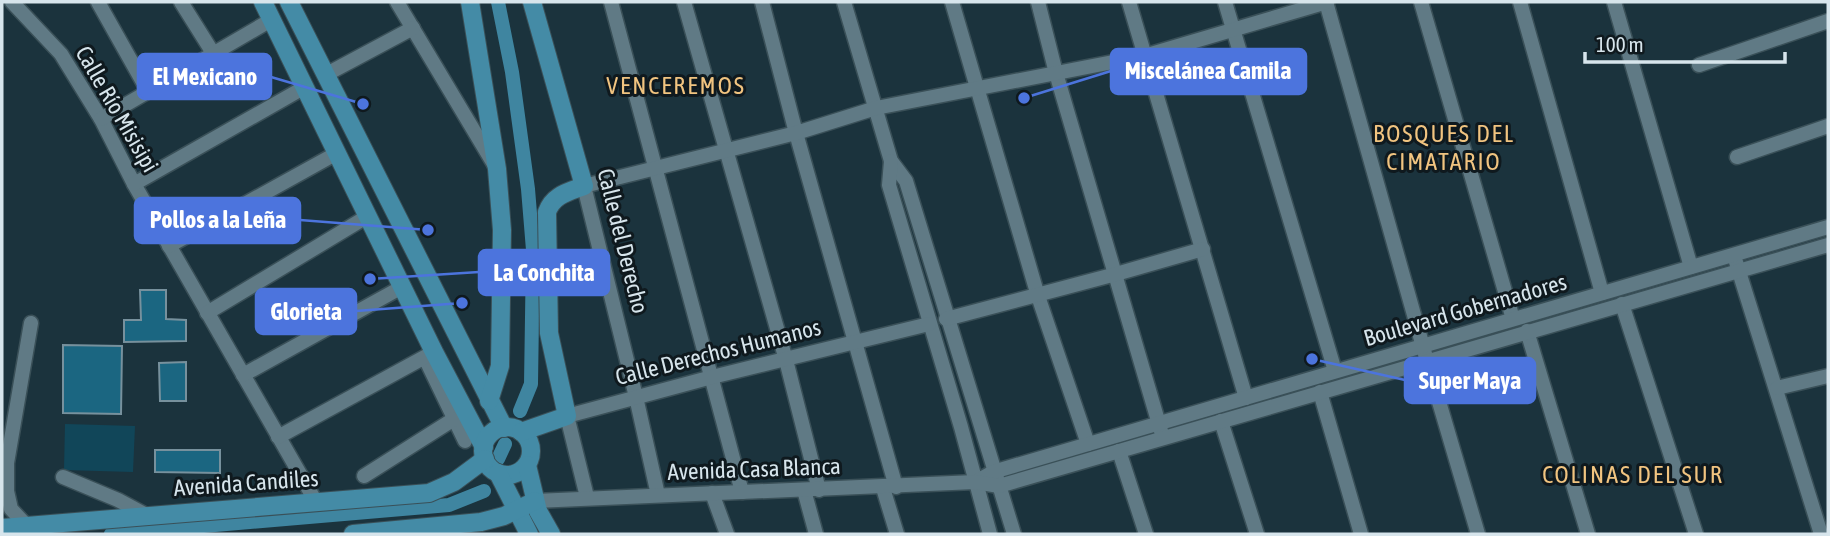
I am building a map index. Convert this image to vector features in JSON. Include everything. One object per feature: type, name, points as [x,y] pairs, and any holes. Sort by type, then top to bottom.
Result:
[{"type":"main road","points":[[263,2],[402,287],[429,355],[490,468],[498,473],[514,474],[527,465]]},
{"type":"main road","points":[[289,2],[489,401],[530,448],[527,465],[535,501],[551,534]]},
{"type":"main road","points":[[470,2],[497,169],[502,230],[500,366],[489,401]]},
{"type":"main road","name":"Calle del Derecho","points":[[532,2],[584,186]]},
{"type":"main road","points":[[568,416],[549,333],[547,212],[551,202],[559,195],[584,186]]},
{"type":"main road","name":"Calle Derechos Humanos","points":[[512,430],[568,416]]},
{"type":"main road","points":[[484,453],[489,435],[512,430]]},
{"type":"main road","name":"Avenida Candiles","points":[[2,528],[29,530],[146,515],[429,493],[454,482],[484,453]]},
{"type":"main road","points":[[498,473],[529,534]]},
{"type":"main road","points":[[353,534],[425,531],[481,522],[517,511],[535,501]]},
{"type":"street","points":[[98,2],[148,91]]},
{"type":"street","points":[[181,2],[213,53]]},
{"type":"street","points":[[397,2],[497,169]]},
{"type":"street","points":[[611,2],[742,492]]},
{"type":"street","points":[[684,2],[786,360],[811,490],[816,534]]},
{"type":"street","points":[[762,2],[796,133],[856,342],[890,488],[897,534]]},
{"type":"street","points":[[844,2],[891,161],[905,181],[1014,534]]},
{"type":"street","points":[[952,2],[1038,296],[1088,444]]},
{"type":"street","points":[[1038,2],[1056,73],[1161,431]]},
{"type":"street","points":[[1129,2],[1246,398]]},
{"type":"street","points":[[1225,2],[1335,371]]},
{"type":"street","points":[[584,186],[796,133],[876,108],[1144,56],[1326,2],[1478,534]]},
{"type":"street","points":[[1421,2],[1513,319]]},
{"type":"street","points":[[1520,2],[1602,293]]},
{"type":"street","points":[[1614,2],[1691,267]]},
{"type":"street","name":"Calle Río Misisipi","points":[[16,3],[61,54],[101,119],[134,184],[316,502]]},
{"type":"street","points":[[101,119],[271,20]]},
{"type":"street","points":[[1699,65],[1828,21]]},
{"type":"street","points":[[325,75],[413,28]]},
{"type":"street","points":[[134,184],[305,87]]},
{"type":"street","points":[[1737,157],[1828,126]]},
{"type":"street","points":[[169,246],[337,153]]},
{"type":"street","points":[[891,161],[889,185],[990,534]]},
{"type":"street","name":"Calle del Derecho","points":[[584,186],[658,495]]},
{"type":"street","points":[[207,313],[368,216]]},
{"type":"street","name":"Boulevard Gobernadores","points":[[996,479],[1119,451],[1161,431],[1246,398],[1828,227]]},
{"type":"street","name":"Boulevard Gobernadores","points":[[996,479],[1088,444],[1221,421],[1828,245]]},
{"type":"street","points":[[946,319],[1116,275],[1203,249]]},
{"type":"street","points":[[1733,254],[1821,534]]},
{"type":"street","points":[[243,375],[402,287]]},
{"type":"street","points":[[1622,304],[1696,534]]},
{"type":"street","points":[[29,530],[11,509],[7,482],[32,323]]},
{"type":"street","name":"Calle Derechos Humanos","points":[[568,416],[712,377],[929,324]]},
{"type":"street","points":[[1527,331],[1588,534]]},
{"type":"street","points":[[278,437],[429,355],[465,441]]},
{"type":"street","points":[[1777,388],[1828,376]]},
{"type":"street","points":[[1321,392],[1362,534]]},
{"type":"street","points":[[568,416],[587,497]]},
{"type":"street","points":[[365,476],[454,419]]},
{"type":"street","points":[[1221,421],[1257,534]]},
{"type":"street","points":[[1119,451],[1146,534]]},
{"type":"street","points":[[63,477],[146,515]]},
{"type":"street","name":"Avenida Casa Blanca","points":[[535,501],[890,488],[996,479]]},
{"type":"street","points":[[712,493],[727,534]]},
{"type":"shaded area","points":[[65,424],[135,426],[133,472],[64,470]]},
{"type":"building","points":[[140,290],[166,290],[166,319],[186,320],[186,341],[124,342],[124,320],[141,320]]},
{"type":"building","points":[[63,345],[122,346],[121,414],[63,413]]},
{"type":"building","points":[[186,362],[186,401],[160,401],[159,363]]},
{"type":"building","points":[[155,450],[220,450],[220,473],[155,472]]},
{"type":"waterway","points":[[498,2],[512,72],[528,189],[533,250],[531,384],[520,411]]},
{"type":"waterway","points":[[498,459],[505,444]]},
{"type":"waterway","points":[[111,534],[449,505],[484,491]]},
{"type":"place","name":"Miscelánea Camila","points":[[1024,98]]},
{"type":"place","name":"El Mexicano","points":[[363,104]]},
{"type":"place","name":"Pollos a la Leña","points":[[428,230]]},
{"type":"place","name":"La Conchita","points":[[370,279]]},
{"type":"place","name":"Glorieta","points":[[462,303]]},
{"type":"place","name":"Super Maya","points":[[1312,359]]},
{"type":"district","name":"VENCEREMOS","points":[[676,85]]},
{"type":"district","name":"BOSQUES DEL CIMATARIO","points":[[1444,147]]},
{"type":"district","name":"COLINAS DEL SUR","points":[[1633,474]]}]
